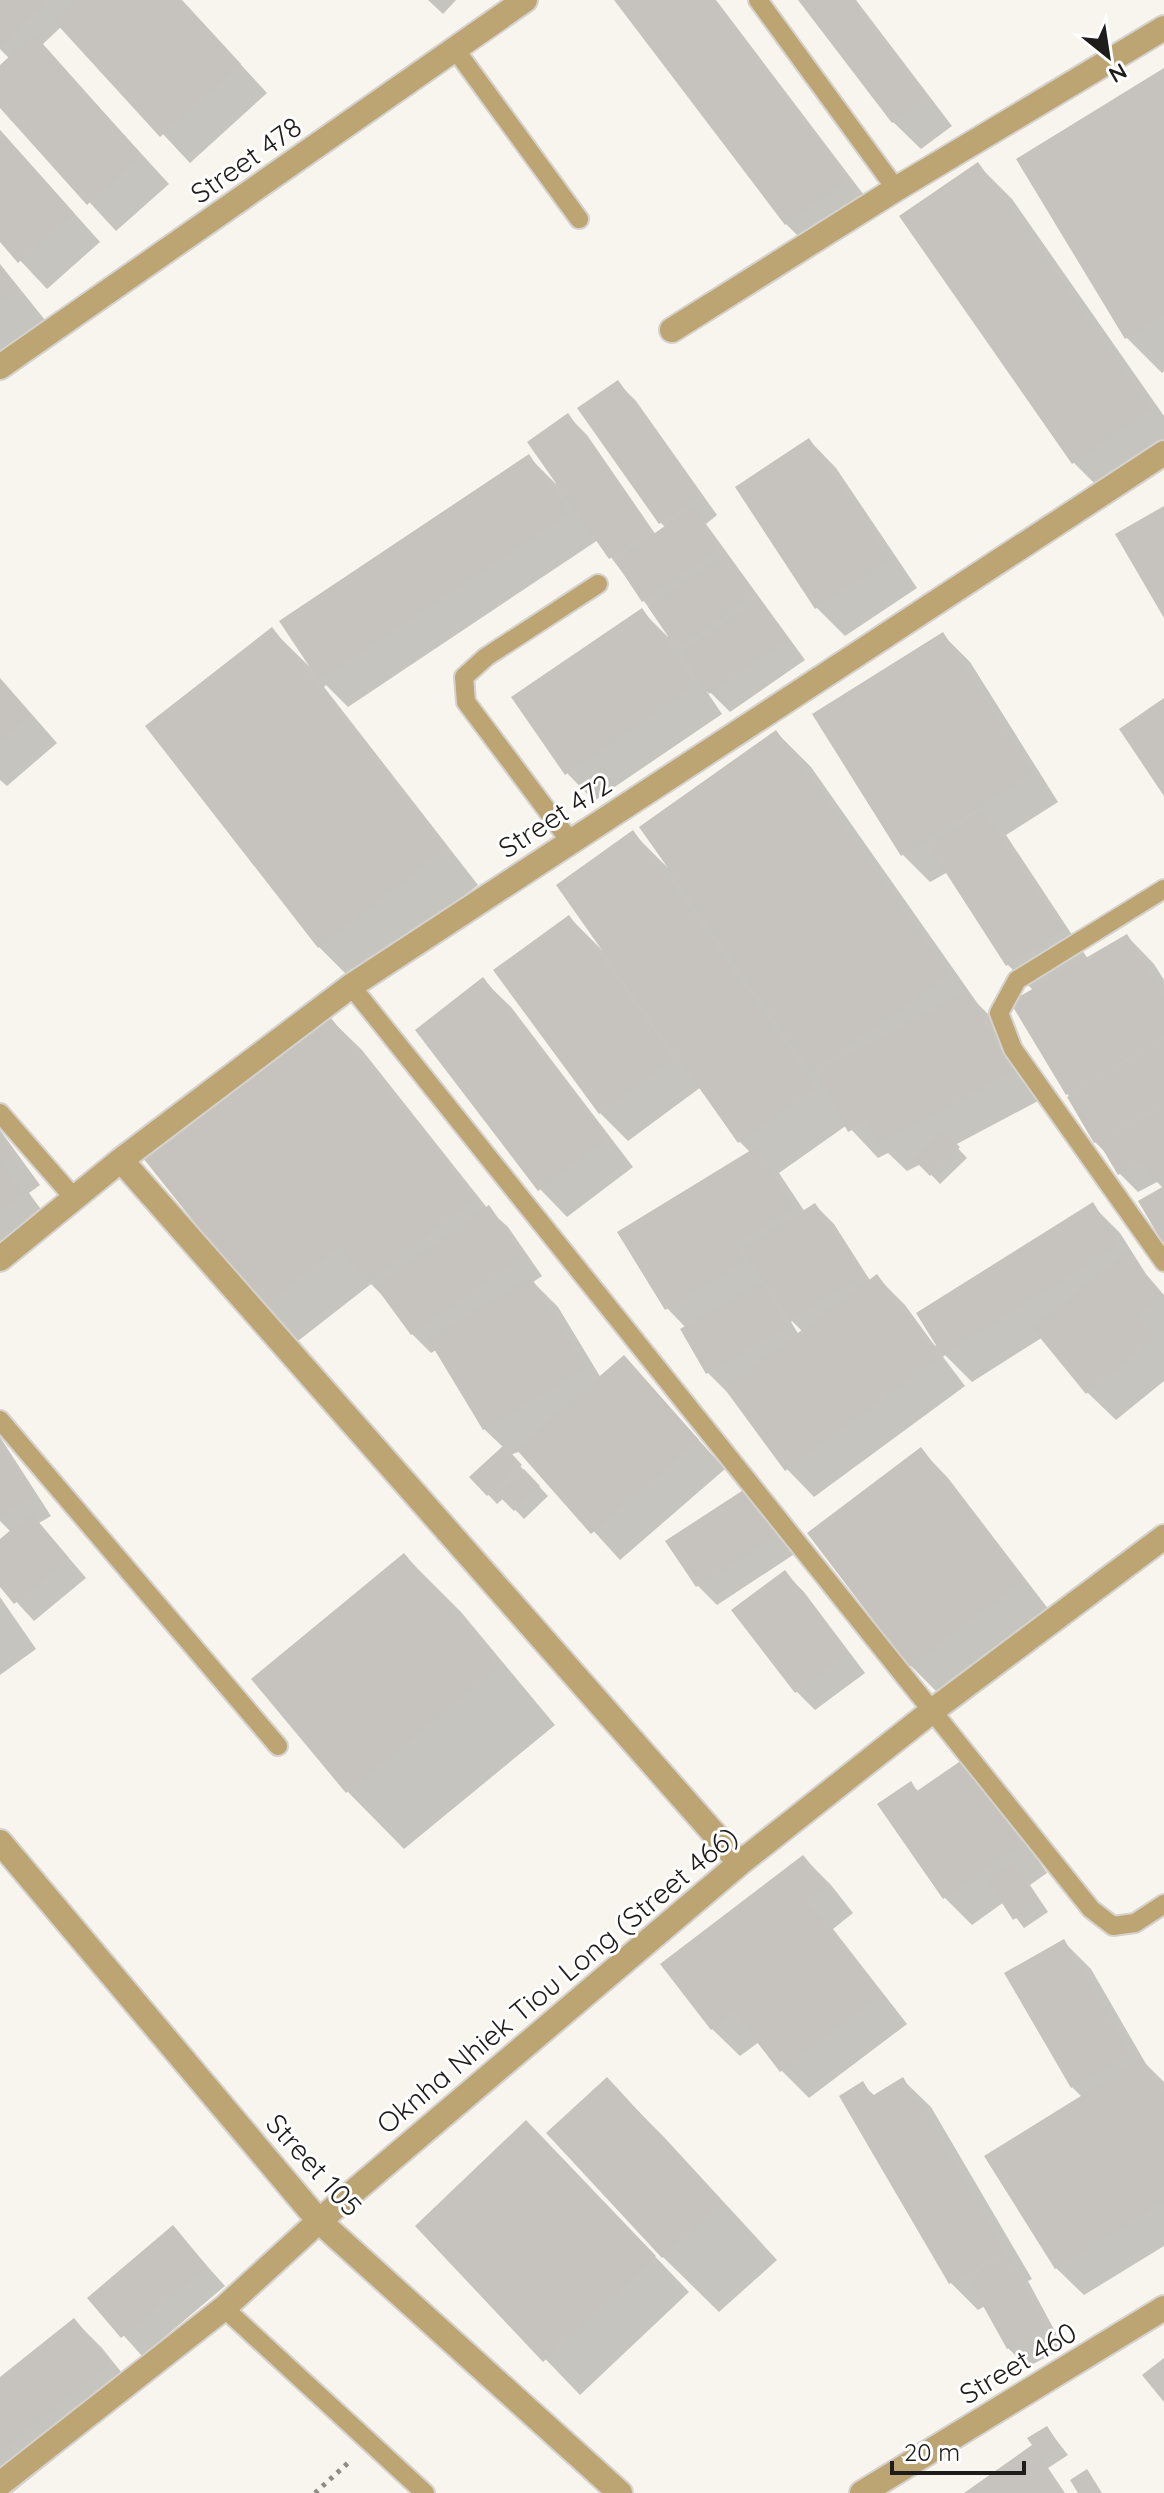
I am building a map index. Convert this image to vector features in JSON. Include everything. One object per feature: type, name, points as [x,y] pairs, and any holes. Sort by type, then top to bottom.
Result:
[{"type":"street","name":"Street 478","points":[[0,367],[525,0]]},
{"type":"street","points":[[672,330],[896,189],[1164,28]]},
{"type":"street","name":"Street 472","points":[[0,1259],[121,1160],[351,986],[1164,453]]},
{"type":"street","points":[[121,1160],[740,1863]]},
{"type":"street","name":"Oknha Nhiek Tiou Long (Street 466)","points":[[0,2484],[224,2308],[319,2221],[740,1863],[932,1711],[1164,1537]]},
{"type":"street","name":"Street 105","points":[[0,1842],[319,2221],[620,2493]]},
{"type":"street","name":"Street 460","points":[[862,2493],[1164,2308]]},
{"type":"lane","points":[[758,0],[896,189]]},
{"type":"lane","points":[[455,49],[579,219]]},
{"type":"lane","points":[[570,841],[466,702],[464,677],[486,657],[598,584]]},
{"type":"lane","points":[[1164,889],[1017,980],[999,1013],[1013,1049],[1164,1262]]},
{"type":"lane","points":[[351,986],[1091,1909],[1113,1926],[1135,1923],[1164,1904]]},
{"type":"lane","points":[[0,1113],[74,1198]]},
{"type":"lane","points":[[0,1420],[278,1746]]},
{"type":"lane","points":[[224,2308],[425,2493]]},
{"type":"path","points":[[315,2493],[370,2442]]},
{"type":"building","points":[[0,0],[50,0],[0,49]]},
{"type":"building","points":[[77,0],[182,0],[241,64],[160,137],[54,21]]},
{"type":"building","points":[[614,0],[712,0],[847,179],[785,225]]},
{"type":"building","points":[[798,0],[852,0],[925,97],[892,123]]},
{"type":"building","points":[[34,34],[142,155],[87,205],[0,108],[0,65]]},
{"type":"building","points":[[1164,68],[1164,315],[1125,339],[1016,159]]},
{"type":"building","points":[[0,130],[74,213],[18,263],[0,242]]},
{"type":"building","points":[[978,162],[1151,409],[1072,464],[899,216]]},
{"type":"building","points":[[0,268],[19,291],[0,304]]},
{"type":"building","points":[[618,380],[700,496],[659,524],[577,408]]},
{"type":"building","points":[[568,413],[650,530],[609,559],[527,442]]},
{"type":"building","points":[[809,438],[890,560],[815,609],[735,487]]},
{"type":"building","points":[[529,454],[569,514],[319,681],[279,621]]},
{"type":"building","points":[[1164,506],[1164,618],[1115,534]]},
{"type":"building","points":[[692,507],[720,548],[642,602],[615,561]]},
{"type":"building","points":[[726,554],[754,594],[676,648],[648,607]]},
{"type":"building","points":[[759,599],[787,640],[709,694],[681,653]]},
{"type":"building","points":[[642,608],[696,685],[565,775],[511,697]]},
{"type":"building","points":[[272,627],[445,849],[318,948],[145,726]]},
{"type":"building","points":[[943,632],[1032,774],[901,856],[812,714]]},
{"type":"building","points":[[0,679],[31,714],[0,741]]},
{"type":"building","points":[[1164,698],[1164,796],[1119,729]]},
{"type":"building","points":[[776,730],[949,975],[812,1072],[639,827]]},
{"type":"building","points":[[983,809],[1062,931],[1006,966],[928,845]]},
{"type":"building","points":[[633,830],[816,1088],[738,1143],[556,885]]},
{"type":"building","points":[[569,915],[674,1059],[599,1114],[493,970]]},
{"type":"building","points":[[1127,934],[1164,997],[1164,1037],[1066,1095],[1010,1002]]},
{"type":"building","points":[[483,977],[607,1138],[538,1191],[415,1030]]},
{"type":"building","points":[[967,991],[1011,1073],[877,1145],[866,1123],[848,1132],[816,1072]]},
{"type":"building","points":[[327,1013],[474,1198],[367,1283],[339,1247],[262,1307],[143,1158]]},
{"type":"building","points":[[1164,1040],[1164,1102],[1094,1143],[1067,1097]]},
{"type":"building","points":[[1164,1105],[1164,1177],[1154,1182],[1142,1160],[1118,1175],[1099,1143]]},
{"type":"building","points":[[943,1131],[960,1147],[930,1176],[913,1159]]},
{"type":"building","points":[[0,1138],[14,1157],[2,1165],[24,1194],[0,1212]]},
{"type":"building","points":[[756,1147],[793,1208],[734,1244],[744,1261],[665,1310],[617,1232]]},
{"type":"building","points":[[1164,1186],[1164,1245],[1138,1201]]},
{"type":"building","points":[[1093,1202],[1119,1245],[942,1355],[916,1313]]},
{"type":"building","points":[[815,1203],[862,1275],[790,1321],[743,1249]]},
{"type":"building","points":[[489,1205],[524,1256],[411,1335],[375,1286]]},
{"type":"building","points":[[1126,1252],[1162,1296],[1138,1315],[1156,1337],[1086,1394],[1032,1328]]},
{"type":"building","points":[[877,1274],[938,1358],[785,1471],[724,1388]]},
{"type":"building","points":[[531,1277],[586,1368],[483,1430],[428,1339]]},
{"type":"building","points":[[762,1282],[788,1327],[706,1374],[680,1329]]},
{"type":"building","points":[[624,1355],[699,1440],[591,1534],[516,1449]]},
{"type":"building","points":[[0,1445],[33,1496],[0,1517]]},
{"type":"building","points":[[504,1445],[522,1465],[487,1496],[469,1477]]},
{"type":"building","points":[[921,1447],[1023,1581],[909,1667],[807,1533]]},
{"type":"building","points":[[524,1469],[540,1486],[514,1511],[497,1494]]},
{"type":"building","points":[[748,1487],[779,1534],[696,1587],[665,1541]]},
{"type":"building","points":[[31,1513],[69,1558],[14,1604],[0,1587],[0,1539]]},
{"type":"building","points":[[404,1553],[499,1667],[346,1793],[251,1679]]},
{"type":"building","points":[[785,1570],[848,1653],[795,1693],[731,1610]]},
{"type":"building","points":[[962,1760],[1021,1844],[943,1899],[877,1804],[911,1781],[917,1791]]},
{"type":"building","points":[[803,1855],[827,1884],[807,1900],[881,1995],[780,2072],[734,2012],[711,2030],[660,1964]]},
{"type":"building","points":[[1013,1862],[1040,1902],[1013,1920],[987,1880]]},
{"type":"building","points":[[1064,1939],[1130,2054],[1071,2088],[1004,1973]]},
{"type":"building","points":[[1142,2058],[1164,2092],[1164,2201],[1055,2269],[984,2156]]},
{"type":"building","points":[[607,2077],[723,2203],[662,2258],[546,2133]]},
{"type":"building","points":[[903,2077],[1005,2251],[949,2284],[839,2096],[863,2081],[872,2096]]},
{"type":"building","points":[[526,2120],[656,2256],[543,2362],[415,2226]]},
{"type":"building","points":[[173,2225],[207,2266],[121,2338],[87,2298]]},
{"type":"building","points":[[1007,2255],[1046,2328],[1007,2349],[967,2277]]},
{"type":"building","points":[[74,2318],[111,2363],[0,2452],[0,2377]]},
{"type":"building","points":[[1164,2358],[1164,2402],[1142,2375]]},
{"type":"building","points":[[1047,2426],[1060,2446],[1041,2458],[1064,2493],[964,2493],[1032,2445],[1027,2438]]},
{"type":"building","points":[[1087,2469],[1102,2493],[1078,2493],[1070,2480]]}]
